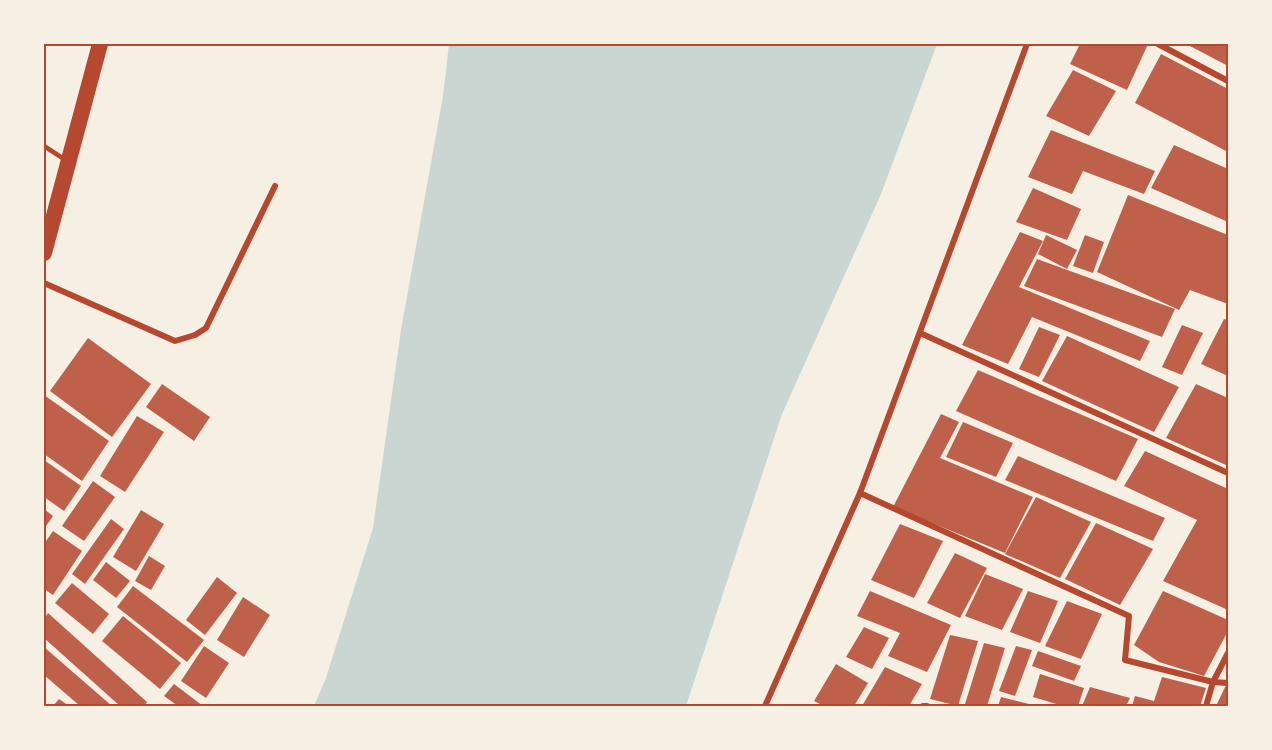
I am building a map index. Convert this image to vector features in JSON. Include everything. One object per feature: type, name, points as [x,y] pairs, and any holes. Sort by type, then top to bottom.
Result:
[{"type":"highway","points":[[44,253],[100,44]]},
{"type":"street","points":[[765,706],[860,493],[1028,44]]},
{"type":"street","points":[[1158,44],[1228,80]]},
{"type":"street","points":[[44,283],[175,341],[195,335],[206,328],[275,186]]},
{"type":"street","points":[[920,333],[1228,473]]},
{"type":"street","points":[[860,493],[1128,616],[1125,660],[1213,682],[1228,683]]},
{"type":"street","points":[[1206,706],[1213,682],[1228,653]]},
{"type":"lane","points":[[44,146],[70,162]]},
{"type":"shaded area","points":[[449,44],[937,44],[881,194],[782,414],[686,706],[314,706],[326,678],[373,528],[401,330],[443,96]]},
{"type":"building","points":[[1080,44],[1148,44],[1127,90],[1070,64]]},
{"type":"building","points":[[1192,44],[1228,44],[1228,66],[1190,46]]},
{"type":"building","points":[[1161,54],[1228,89],[1228,152],[1135,103]]},
{"type":"building","points":[[1073,70],[1116,91],[1089,136],[1046,116]]},
{"type":"building","points":[[1051,130],[1155,171],[1144,194],[1083,171],[1072,194],[1028,177]]},
{"type":"building","points":[[1174,145],[1228,169],[1228,222],[1151,188]]},
{"type":"building","points":[[1033,188],[1081,209],[1067,240],[1016,222]]},
{"type":"building","points":[[1128,195],[1228,235],[1228,304],[1190,290],[1179,310],[1097,272]]},
{"type":"building","points":[[1020,232],[1043,241],[1019,287],[1150,341],[1140,361],[1032,317],[1008,364],[962,345]]},
{"type":"building","points":[[1046,235],[1077,250],[1067,269],[1038,254]]},
{"type":"building","points":[[1085,235],[1104,242],[1093,273],[1073,266]]},
{"type":"building","points":[[1037,259],[1175,309],[1162,337],[1024,286]]},
{"type":"building","points":[[1224,319],[1228,320],[1228,376],[1201,364]]},
{"type":"building","points":[[1182,325],[1203,333],[1182,375],[1162,367]]},
{"type":"building","points":[[1039,327],[1060,335],[1039,377],[1019,369]]},
{"type":"building","points":[[1067,336],[1179,387],[1154,432],[1042,381]]},
{"type":"building","points":[[88,338],[151,384],[112,437],[50,391]]},
{"type":"building","points":[[978,370],[1138,439],[1116,481],[956,411]]},
{"type":"building","points":[[162,384],[210,417],[194,441],[146,407]]},
{"type":"building","points":[[1196,384],[1228,398],[1228,466],[1166,438]]},
{"type":"building","points":[[44,395],[109,441],[82,481],[44,454]]},
{"type":"building","points":[[941,414],[959,422],[940,458],[1033,497],[1005,553],[893,507]]},
{"type":"building","points":[[137,416],[164,432],[125,492],[100,476]]},
{"type":"building","points":[[963,422],[1013,443],[996,477],[946,457]]},
{"type":"building","points":[[1145,451],[1228,489],[1228,610],[1163,581],[1197,520],[1124,486]]},
{"type":"building","points":[[1018,456],[1165,518],[1153,541],[1005,480]]},
{"type":"building","points":[[44,460],[81,486],[64,511],[44,497]]},
{"type":"building","points":[[93,481],[115,497],[84,541],[62,526]]},
{"type":"building","points":[[1036,497],[1091,522],[1060,578],[1005,554]]},
{"type":"building","points":[[44,509],[53,516],[44,529]]},
{"type":"building","points":[[141,510],[164,524],[136,571],[113,557]]},
{"type":"building","points":[[111,519],[124,529],[85,584],[72,574]]},
{"type":"building","points":[[1096,523],[1153,549],[1120,605],[1065,579]]},
{"type":"building","points":[[900,524],[943,541],[914,598],[871,580]]},
{"type":"building","points":[[53,531],[82,551],[53,595],[44,589],[44,544]]},
{"type":"building","points":[[955,553],[987,568],[960,618],[927,603]]},
{"type":"building","points":[[149,556],[165,566],[151,590],[135,581]]},
{"type":"building","points":[[106,562],[130,581],[116,598],[93,580]]},
{"type":"building","points":[[985,574],[1023,589],[1002,630],[965,616]]},
{"type":"building","points":[[217,577],[237,593],[205,635],[186,620]]},
{"type":"building","points":[[72,583],[109,614],[93,634],[55,603]]},
{"type":"building","points":[[133,586],[204,640],[187,662],[117,607]]},
{"type":"building","points":[[870,591],[951,625],[927,672],[888,656],[900,633],[857,616]]},
{"type":"building","points":[[1028,591],[1058,601],[1040,643],[1010,632]]},
{"type":"building","points":[[1163,591],[1228,620],[1228,631],[1204,676],[1159,662],[1134,645]]},
{"type":"building","points":[[243,597],[270,615],[244,657],[217,640]]},
{"type":"building","points":[[1067,601],[1102,614],[1081,659],[1045,646]]},
{"type":"building","points":[[48,613],[147,702],[144,706],[120,706],[44,638],[44,619]]},
{"type":"building","points":[[123,616],[181,663],[160,689],[102,641]]},
{"type":"building","points":[[864,627],[889,638],[872,669],[846,657]]},
{"type":"building","points":[[950,635],[978,641],[958,706],[930,699]]},
{"type":"building","points":[[984,643],[1005,648],[987,706],[965,704]]},
{"type":"building","points":[[204,646],[229,663],[206,698],[181,681]]},
{"type":"building","points":[[1016,646],[1032,650],[1015,696],[999,691]]},
{"type":"building","points":[[44,647],[112,706],[80,706],[44,675]]},
{"type":"building","points":[[1038,651],[1081,666],[1074,681],[1032,666]]},
{"type":"building","points":[[836,664],[868,683],[854,706],[824,706],[814,701]]},
{"type":"building","points":[[885,667],[922,684],[909,706],[862,706]]},
{"type":"building","points":[[1040,674],[1084,688],[1078,706],[1063,706],[1033,697]]},
{"type":"building","points":[[1162,677],[1206,688],[1200,706],[1132,706],[1135,696],[1154,701]]},
{"type":"building","points":[[174,684],[203,706],[178,706],[164,696]]},
{"type":"building","points":[[1226,685],[1228,686],[1228,706],[1216,706]]},
{"type":"building","points":[[1090,687],[1130,698],[1126,706],[1082,706]]},
{"type":"building","points":[[1001,697],[1037,706],[998,706]]},
{"type":"building","points":[[59,699],[69,706],[53,706]]}]
